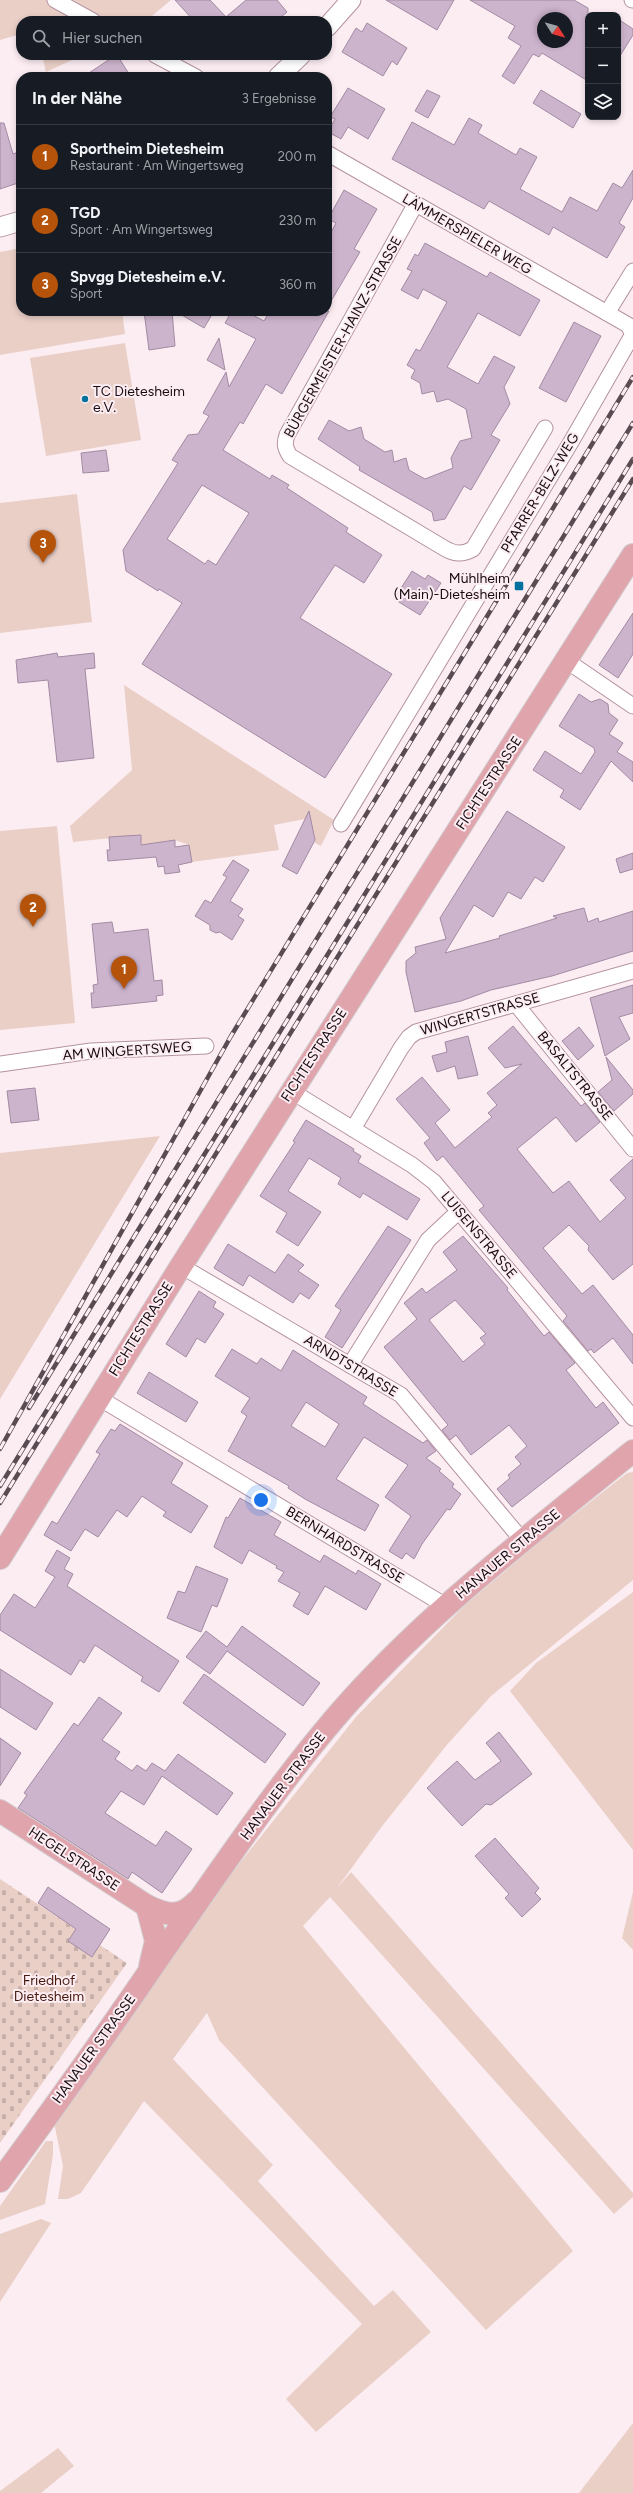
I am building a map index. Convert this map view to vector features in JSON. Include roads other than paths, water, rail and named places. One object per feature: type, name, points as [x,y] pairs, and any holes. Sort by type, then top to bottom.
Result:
[{"type":"main road","name":"FICHTESTRASSE","points":[[0,1558],[291,1091],[567,662],[633,555]]},
{"type":"main road","name":"HANAUER STRASSE","points":[[0,2181],[148,1975],[206,1890],[282,1786],[336,1717],[398,1652],[446,1606],[522,1540],[633,1451]]},
{"type":"main road","name":"HEGELSTRASSE","points":[[0,1811],[147,1906],[165,1914],[178,1914],[193,1904],[206,1890]]},
{"type":"main road","points":[[147,1906],[156,1941],[148,1975]]},
{"type":"street","points":[[55,0],[84,16]]},
{"type":"street","points":[[332,21],[351,0]]},
{"type":"street","points":[[164,60],[187,72]]},
{"type":"street","points":[[283,72],[295,60]]},
{"type":"street","name":"LÄMMERSPIELER WEG","points":[[332,156],[607,313]]},
{"type":"street","name":"BÜRGERMEISTER-HAINZ-STRASSE","points":[[415,204],[287,435],[284,444],[286,450],[290,456],[452,553],[460,554],[473,549],[545,428]]},
{"type":"street","points":[[0,227],[16,222]]},
{"type":"street","points":[[607,313],[633,271]]},
{"type":"street","name":"PFARRER-BELZ-WEG","points":[[341,824],[631,339],[632,329],[607,313]]},
{"type":"street","points":[[567,662],[633,706]]},
{"type":"street","name":"WINGERTSTRASSE","points":[[353,1129],[408,1037],[426,1028],[633,971]]},
{"type":"street","name":"BASALTSTRASSE","points":[[516,1004],[633,1149]]},
{"type":"street","name":"AM WINGERTSWEG","points":[[0,1064],[91,1051],[206,1046]]},
{"type":"street","name":"LUISENSTRASSE","points":[[291,1091],[424,1174],[444,1192],[633,1418]]},
{"type":"street","points":[[350,1365],[428,1240],[459,1211]]},
{"type":"street","name":"ARNDTSTRASSE","points":[[181,1266],[401,1395],[522,1540]]},
{"type":"street","name":"BERNHARDSTRASSE","points":[[99,1398],[446,1606]]},
{"type":"railway","points":[[0,1449],[231,1036],[633,377]]},
{"type":"railway","points":[[29,1408],[633,423]]},
{"type":"railway","points":[[0,1486],[633,459]]},
{"type":"railway","points":[[0,1503],[633,479]]},
{"type":"place","name":"TC Dietesheim e.V.","points":[[85,399]]},
{"type":"place","name":"Spvgg Dietesheim e.V.","points":[[43,563]]},
{"type":"place","name":"Mühlheim (Main)-Dietesheim","points":[[519,586]]},
{"type":"place","name":"TGD","points":[[33,927]]},
{"type":"place","name":"Sportheim Dietesheim","points":[[124,989]]},
{"type":"park label","name":"Friedhof Dietesheim","points":[[49,1988]]}]
